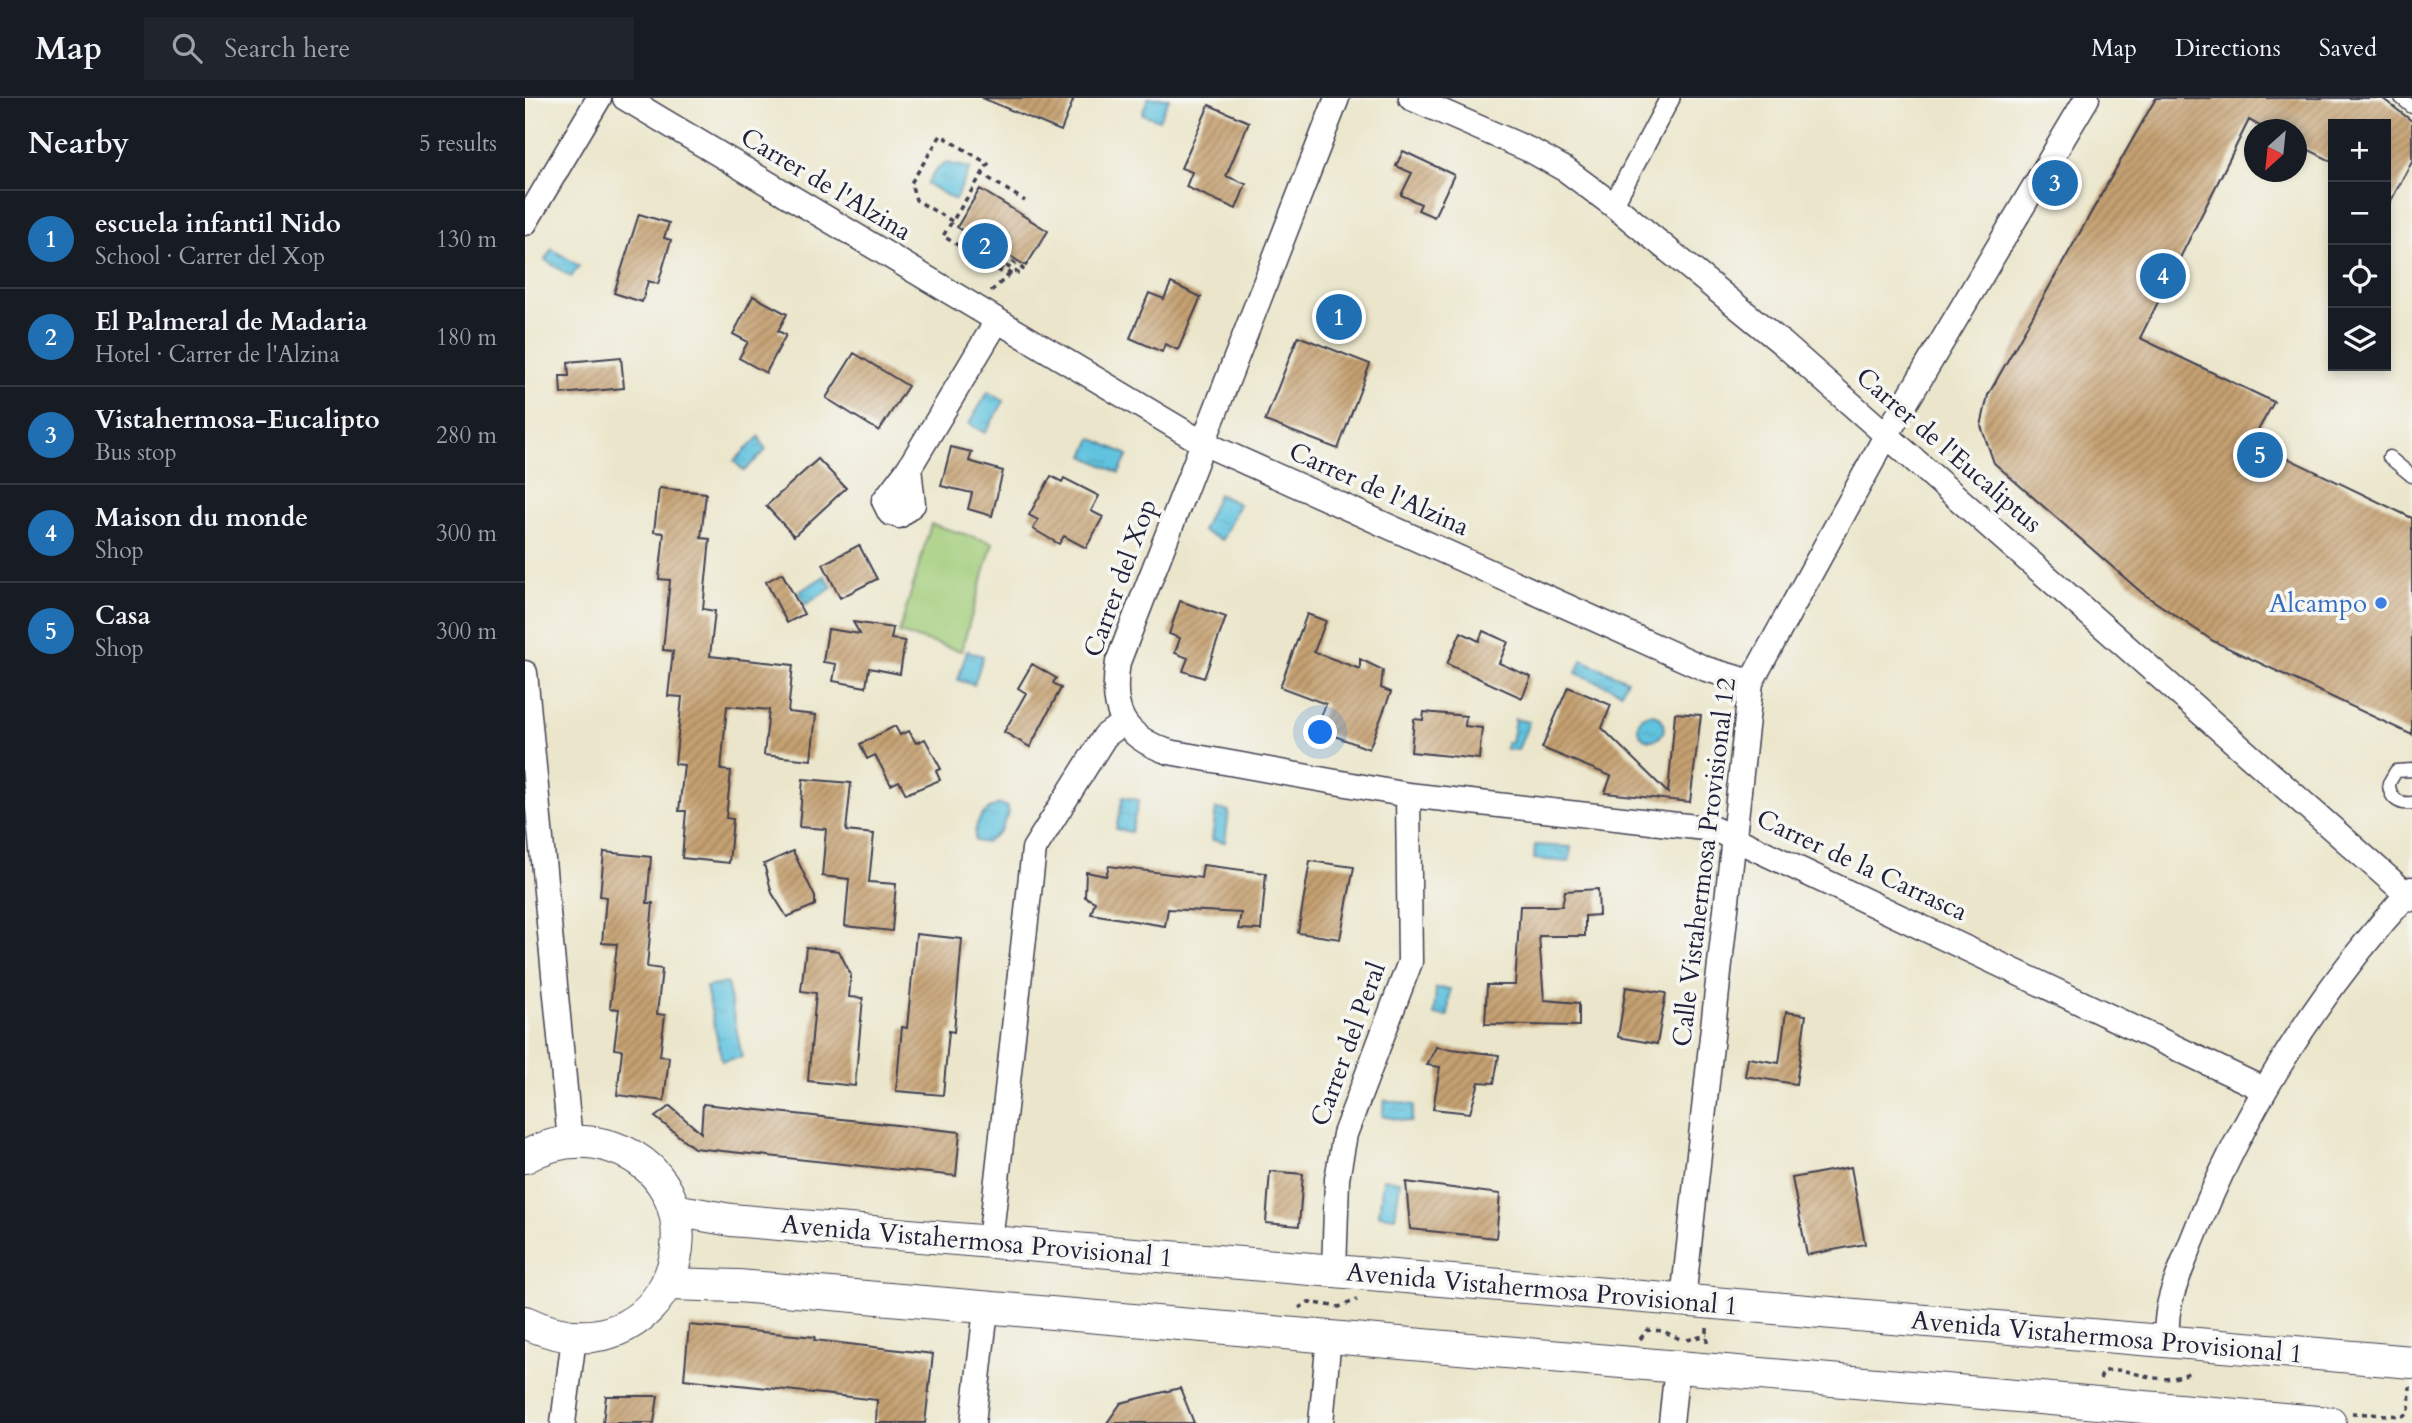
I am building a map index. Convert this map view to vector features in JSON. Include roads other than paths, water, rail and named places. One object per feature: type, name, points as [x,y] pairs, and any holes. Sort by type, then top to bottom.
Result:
[{"type":"street","points":[[525,223],[599,98]]},
{"type":"street","name":"Carrer de l'Alzina","points":[[625,98],[1203,443],[1706,669],[1751,682]]},
{"type":"street","name":"Carrer del Xop","points":[[1123,722],[1114,686],[1118,662],[1337,98]]},
{"type":"street","name":"Carrer de l'Eucaliptus","points":[[1411,98],[1532,151],[1566,170],[1613,205],[1782,343],[2410,894]]},
{"type":"street","points":[[1613,205],[1670,98]]},
{"type":"street","name":"Calle Vistahermosa Provisional 12","points":[[2066,133],[2071,110],[2069,98]]},
{"type":"street","name":"Calle Vistahermosa Provisional 12","points":[[1683,1300],[1751,682],[1887,434],[2087,98]]},
{"type":"street","points":[[909,468],[988,316]]},
{"type":"street","points":[[525,673],[532,783],[570,1141]]},
{"type":"street","points":[[990,1242],[1034,849],[1105,736],[1123,722]]},
{"type":"street","name":"Carrer de la Carrasca","points":[[1123,722],[1146,744],[1169,752],[1408,795],[1714,829],[2265,1090]]},
{"type":"street","name":"Carrer del Peral","points":[[1334,1271],[1337,1179],[1346,1134],[1410,962],[1408,795]]},
{"type":"street","points":[[2168,1343],[2165,1324],[2169,1302],[2192,1241],[2229,1158],[2265,1090],[2328,991],[2410,894]]},
{"type":"street","points":[[525,1157],[542,1148],[570,1141],[597,1142],[622,1151],[645,1166],[662,1186],[674,1210],[678,1248],[668,1284],[652,1307],[629,1325],[602,1336],[573,1338],[548,1333],[525,1322]]},
{"type":"street","name":"Avenida Vistahermosa Provisional 1","points":[[674,1210],[731,1220],[2412,1362]]},
{"type":"street","points":[[668,1284],[738,1286],[986,1310],[2097,1401],[2134,1414],[2330,1423]]},
{"type":"street","points":[[974,1423],[986,1310]]},
{"type":"street","points":[[1321,1423],[1329,1336]]},
{"type":"street","points":[[563,1423],[573,1338]]},
{"type":"street","points":[[1671,1423],[1677,1367]]},
{"type":"lane","points":[[2401,98],[2412,107]]},
{"type":"lane","points":[[2389,457],[2412,476]]},
{"type":"lane","points":[[2412,770],[2396,772],[2389,783],[2392,797],[2397,802],[2412,803]]},
{"type":"water","points":[[1148,98],[1169,98],[1159,120],[1142,114]]},
{"type":"water","points":[[946,163],[970,168],[955,200],[927,184],[936,170]]},
{"type":"water","points":[[552,249],[579,266],[571,277],[545,260]]},
{"type":"water","points":[[988,392],[1004,401],[985,433],[969,424]]},
{"type":"water","points":[[759,437],[766,450],[744,471],[734,461]]},
{"type":"water","points":[[1092,438],[1128,455],[1119,473],[1084,456]]},
{"type":"water","points":[[1218,494],[1239,504],[1222,540],[1202,531]]},
{"type":"water","points":[[825,576],[832,588],[806,604],[799,592]]},
{"type":"water","points":[[967,651],[983,656],[974,685],[958,680]]},
{"type":"water","points":[[1582,660],[1627,680],[1621,692],[1576,673]]},
{"type":"water","points":[[1651,714],[1660,718],[1664,727],[1660,736],[1651,740],[1642,736],[1638,727],[1642,718]]},
{"type":"water","points":[[1515,719],[1529,722],[1518,750],[1506,749],[1506,742],[1511,743]]},
{"type":"water","points":[[1123,797],[1139,800],[1131,832],[1116,829]]},
{"type":"water","points":[[1000,804],[1006,806],[1009,812],[1000,831],[986,843],[975,841],[980,818]]},
{"type":"water","points":[[1216,809],[1229,811],[1225,842],[1212,840]]},
{"type":"water","points":[[1535,845],[1571,847],[1569,862],[1534,859]]},
{"type":"water","points":[[727,983],[742,1057],[722,1061],[706,987]]},
{"type":"water","points":[[1436,988],[1450,989],[1448,1016],[1434,1015]]},
{"type":"water","points":[[1385,1100],[1414,1105],[1411,1122],[1382,1116]]},
{"type":"water","points":[[1383,1179],[1400,1181],[1395,1217],[1379,1215]]},
{"type":"place","name":"Vistahermosa-Eucalipto","points":[[2055,183]]},
{"type":"place","name":"El Palmeral de Madaria","points":[[985,246]]},
{"type":"place","name":"Maison du monde","points":[[2163,276]]},
{"type":"place","name":"escuela infantil Nido","points":[[1339,317]]},
{"type":"place","name":"Casa","points":[[2260,455]]},
{"type":"place","name":"Alcampo","points":[[2381,603]]}]
